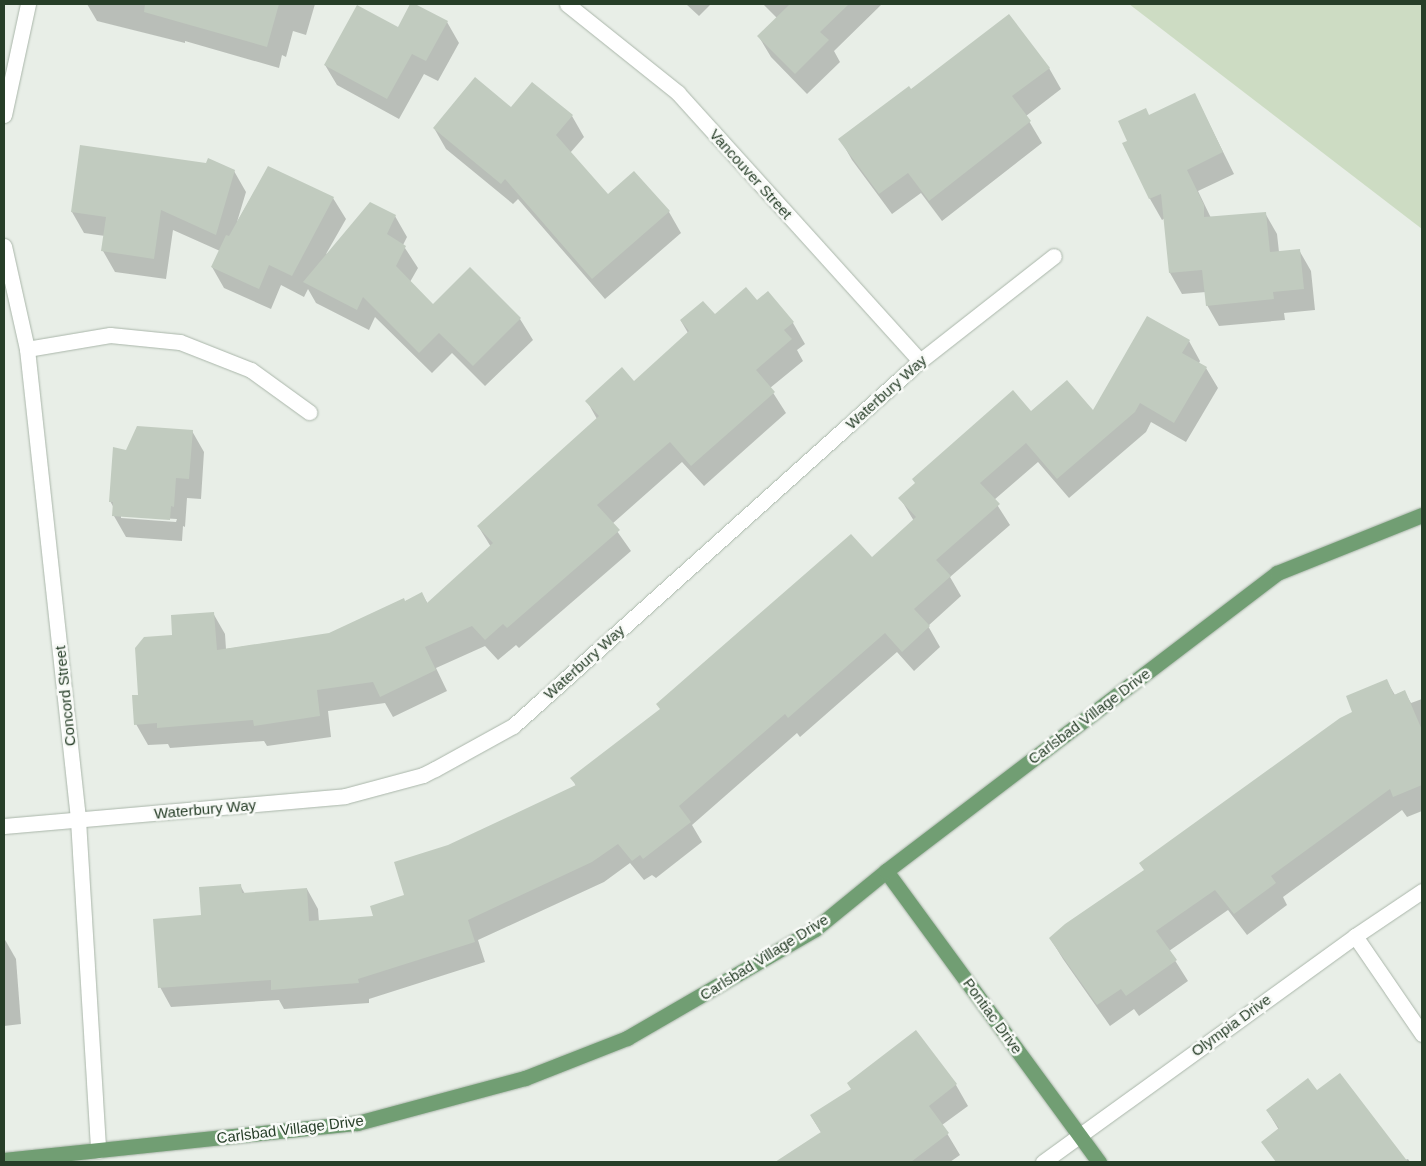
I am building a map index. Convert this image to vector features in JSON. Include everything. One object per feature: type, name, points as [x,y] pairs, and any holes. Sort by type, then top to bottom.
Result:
[{"type":"main road","name":"Carlsbad Village Drive","points":[[4,1160],[357,1123],[525,1078],[627,1038],[815,929],[886,871],[1277,572],[1422,515]]},
{"type":"main road","name":"Pontiac Drive","points":[[886,871],[1099,1162]]},
{"type":"street","points":[[4,115],[28,4]]},
{"type":"street","name":"Vancouver Street","points":[[567,4],[678,93],[920,361]]},
{"type":"street","name":"Concord Street","points":[[4,246],[28,349],[78,820],[98,1150]]},
{"type":"street","name":"Waterbury Way","points":[[4,826],[345,796],[423,775],[496,736],[513,726],[920,361],[1054,256]]},
{"type":"street","points":[[28,349],[110,335],[180,342],[251,370],[309,412]]},
{"type":"street","name":"Olympia Drive","points":[[1043,1162],[1355,936],[1422,891]]},
{"type":"street","points":[[1355,936],[1422,1034]]},
{"type":"green space","points":[[1129,4],[1422,4],[1422,229]]},
{"type":"building","points":[[145,4],[279,4],[267,47],[144,12]]},
{"type":"building","points":[[410,4],[415,4],[448,21],[426,61],[412,54],[387,99],[324,65],[357,5],[398,27]]},
{"type":"building","points":[[790,4],[849,4],[820,32],[829,40],[795,74],[757,36]]},
{"type":"building","points":[[1009,14],[1050,68],[1012,96],[1031,121],[929,201],[908,173],[879,194],[838,139],[909,86],[911,89]]},
{"type":"building","points":[[475,77],[511,107],[532,82],[573,115],[556,135],[608,194],[634,171],[670,211],[592,279],[505,179],[501,184],[433,128]]},
{"type":"building","points":[[1195,93],[1223,152],[1187,170],[1204,205],[1204,217],[1266,212],[1270,252],[1300,249],[1304,289],[1273,292],[1274,299],[1206,306],[1202,270],[1169,273],[1161,194],[1149,199],[1122,143],[1127,141],[1118,121],[1146,108],[1149,115]]},
{"type":"building","points":[[80,145],[206,163],[208,158],[235,170],[216,235],[161,210],[154,259],[101,251],[106,217],[71,212]]},
{"type":"building","points":[[268,166],[334,197],[292,276],[269,265],[259,289],[211,267],[226,235],[229,236]]},
{"type":"building","points":[[370,202],[396,215],[387,234],[406,246],[396,266],[433,304],[470,267],[521,318],[473,366],[439,333],[419,353],[363,297],[357,310],[303,282]]},
{"type":"building","points":[[746,287],[757,300],[768,291],[794,322],[784,330],[792,339],[756,370],[775,392],[691,466],[670,442],[597,505],[620,530],[507,628],[503,624],[485,640],[472,626],[425,647],[436,670],[380,697],[373,682],[317,690],[320,716],[254,726],[253,720],[157,728],[157,723],[134,725],[132,695],[138,695],[135,648],[144,637],[172,635],[171,615],[214,612],[217,650],[329,633],[404,598],[405,601],[422,592],[427,603],[493,543],[477,526],[599,416],[585,401],[622,367],[634,381],[689,331],[680,320],[703,301],[715,314]]},
{"type":"building","points":[[1147,316],[1190,340],[1182,353],[1207,367],[1174,423],[1140,403],[1135,412],[1057,479],[1026,443],[980,483],[1000,504],[936,560],[951,576],[914,609],[930,626],[902,652],[885,633],[788,718],[785,714],[679,806],[691,822],[643,859],[640,855],[632,861],[618,844],[592,862],[468,920],[475,942],[358,979],[359,983],[271,990],[271,980],[158,988],[153,919],[201,915],[199,887],[241,884],[242,893],[307,888],[309,921],[373,916],[370,906],[404,895],[394,862],[448,845],[576,785],[570,778],[660,709],[656,704],[851,534],[872,557],[916,517],[898,498],[915,483],[912,479],[1013,390],[1031,411],[1067,380],[1093,410]]},
{"type":"building","points":[[137,426],[193,430],[189,479],[176,478],[174,507],[171,506],[170,520],[112,516],[113,502],[109,502],[113,447],[126,450]]},
{"type":"building","points":[[1387,679],[1394,695],[1405,690],[1422,730],[1422,785],[1393,797],[1390,789],[1271,876],[1276,883],[1234,914],[1215,890],[1156,931],[1177,960],[1126,996],[1121,989],[1097,1005],[1049,938],[1065,924],[1144,870],[1139,863],[1340,718],[1352,712],[1346,696]]},
{"type":"building","points":[[916,1030],[957,1084],[929,1106],[949,1133],[911,1162],[775,1162],[821,1132],[810,1115],[851,1089],[847,1083]]},
{"type":"building","points":[[1340,1073],[1408,1162],[1276,1162],[1261,1142],[1279,1128],[1266,1110],[1308,1078],[1317,1090]]}]
